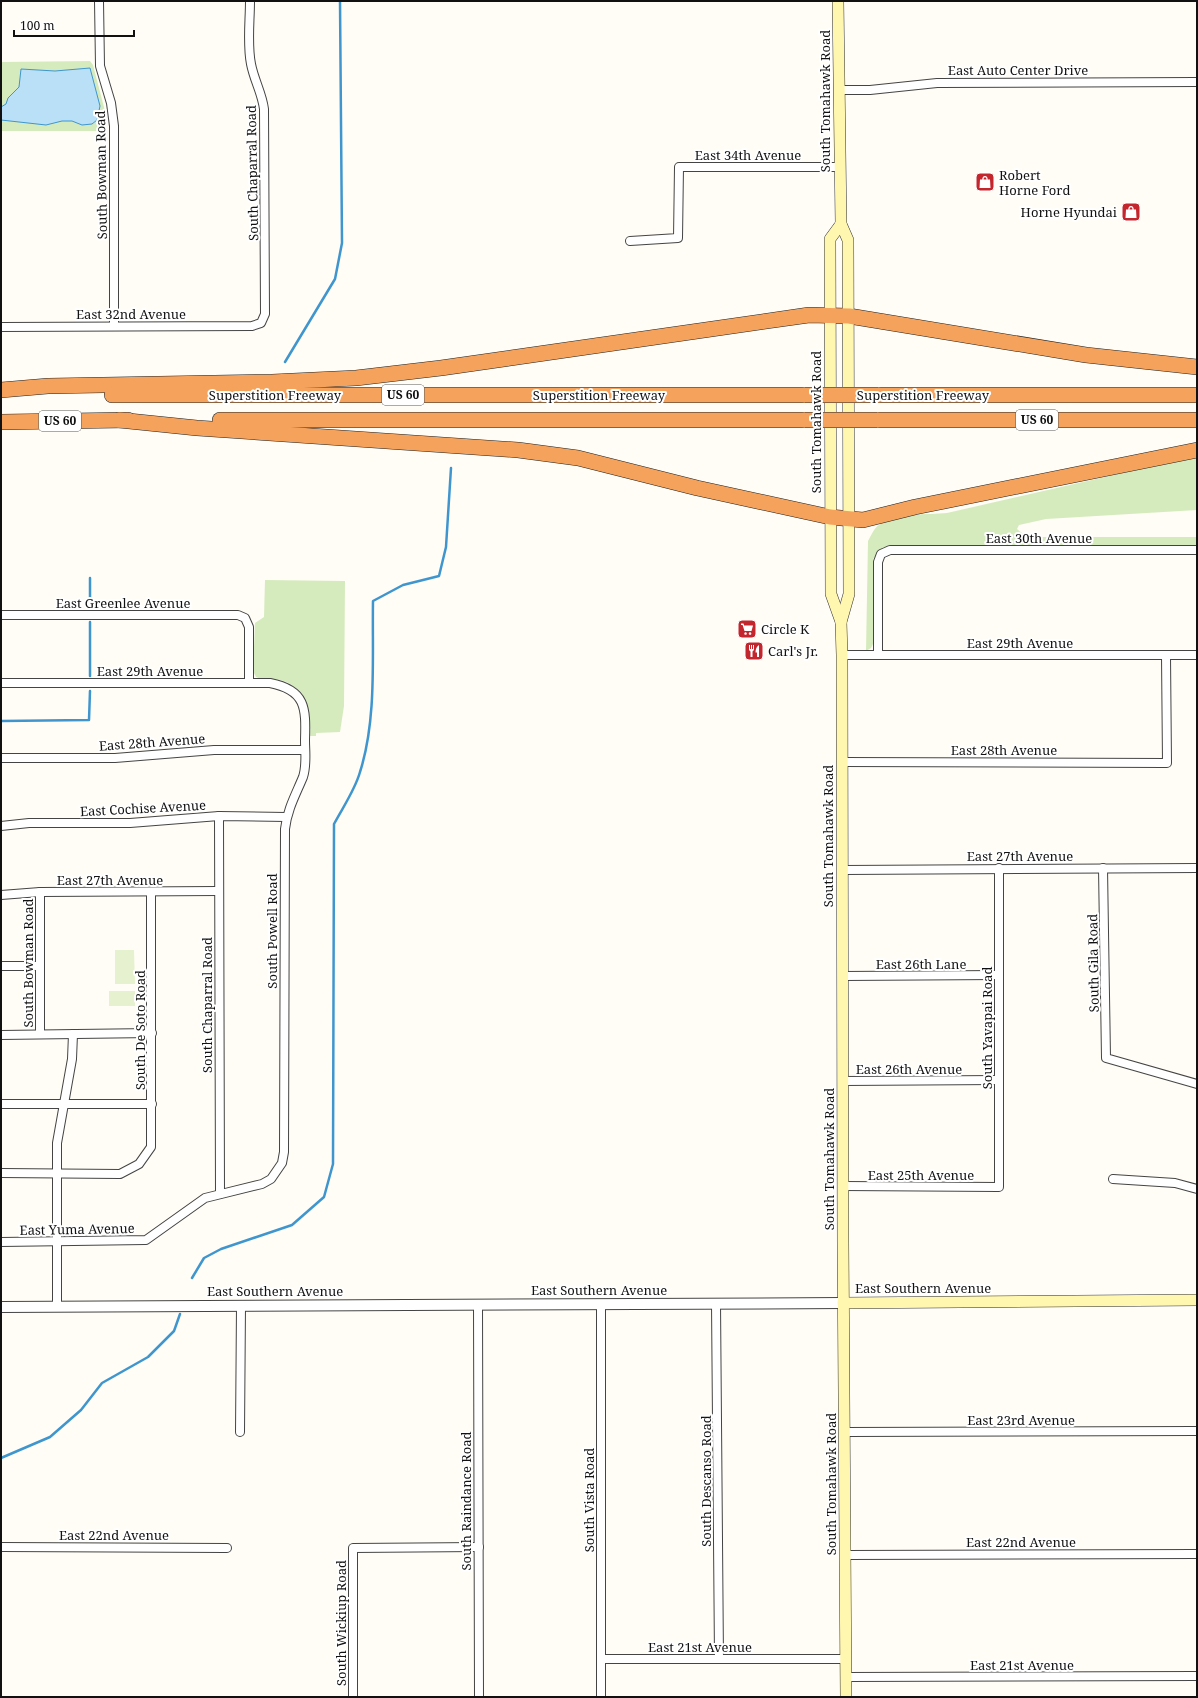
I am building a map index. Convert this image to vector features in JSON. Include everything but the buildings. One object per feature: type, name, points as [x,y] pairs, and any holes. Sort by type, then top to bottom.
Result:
[{"type":"highway","points":[[1,390],[48,386],[356,378],[441,368],[809,315],[849,316],[1085,354],[1197,367]]},
{"type":"highway","name":"Superstition Freeway","points":[[1,396],[1197,395]]},
{"type":"highway","points":[[119,420],[197,428],[518,450],[578,458],[697,488],[830,517],[863,520],[915,507],[1197,450]]},
{"type":"highway","name":"Superstition Freeway","points":[[1,422],[119,420],[1197,420]]},
{"type":"main road","name":"South Tomahawk Road","points":[[838,1],[839,167],[841,224],[848,240],[849,316],[849,594],[841,622],[846,1697]]},
{"type":"main road","name":"South Tomahawk Road","points":[[841,224],[830,239],[831,594],[841,622]]},
{"type":"main road","name":"East Southern Avenue","points":[[843,1303],[1197,1300]]},
{"type":"street","name":"South Bowman Road","points":[[99,1],[100,66],[104,84],[111,103],[114,126],[114,326]]},
{"type":"street","name":"South Chaparral Road","points":[[250,1],[250,59],[252,72],[261,92],[264,109],[264,314],[261,323]]},
{"type":"street","name":"East Auto Center Drive","points":[[839,90],[870,90],[937,83],[1197,82]]},
{"type":"street","name":"East 34th Avenue","points":[[630,241],[678,238],[679,167],[839,167]]},
{"type":"street","name":"East 32nd Avenue","points":[[1,326],[252,326],[261,323]]},
{"type":"street","name":"East 30th Avenue","points":[[878,655],[878,562],[881,554],[890,550],[1197,550]]},
{"type":"street","name":"East Greenlee Avenue","points":[[1,615],[238,615],[246,618],[249,628],[249,683]]},
{"type":"street","name":"East 29th Avenue","points":[[842,655],[1197,655]]},
{"type":"street","name":"East 28th Avenue","points":[[842,762],[1167,763],[1166,656]]},
{"type":"street","name":"East 29th Avenue","points":[[1,683],[270,683],[284,686],[296,694]]},
{"type":"street","name":"South Powell Road","points":[[277,1172],[282,1163],[284,1152],[284,829],[286,817],[303,776],[306,764],[306,717],[303,704],[296,694]]},
{"type":"street","name":"East 28th Avenue","points":[[1,758],[114,758],[214,750],[305,750]]},
{"type":"street","name":"South Chaparral Road","points":[[219,816],[220,1194]]},
{"type":"street","name":"East Cochise Avenue","points":[[1,826],[29,823],[130,823],[219,816],[286,817]]},
{"type":"street","name":"South Yavapai Road","points":[[999,868],[1000,1187]]},
{"type":"street","name":"South Gila Road","points":[[1103,868],[1106,1058],[1197,1084]]},
{"type":"street","name":"East 27th Avenue","points":[[843,870],[1197,868]]},
{"type":"street","name":"East 27th Avenue","points":[[1,896],[40,892],[219,891]]},
{"type":"street","name":"South Bowman Road","points":[[40,892],[40,1034]]},
{"type":"street","name":"South De Soto Road","points":[[57,1174],[120,1174],[140,1164],[151,1147],[151,892]]},
{"type":"street","points":[[1,966],[40,966]]},
{"type":"street","name":"East 26th Lane","points":[[843,976],[999,975]]},
{"type":"street","points":[[57,1306],[57,1143],[72,1059],[73,1034]]},
{"type":"street","points":[[1,1035],[152,1034]]},
{"type":"street","name":"East 26th Avenue","points":[[843,1081],[999,1080]]},
{"type":"street","points":[[1,1104],[152,1104]]},
{"type":"street","name":"East Yuma Avenue","points":[[1,1242],[146,1240],[205,1198],[262,1184],[277,1172]]},
{"type":"street","points":[[1,1173],[57,1174]]},
{"type":"street","points":[[1113,1179],[1175,1183],[1197,1188]]},
{"type":"street","name":"East 25th Avenue","points":[[843,1186],[1000,1187]]},
{"type":"street","name":"South Descanso Road","points":[[716,1303],[719,1659]]},
{"type":"street","name":"East Southern Avenue","points":[[1,1307],[843,1303]]},
{"type":"street","name":"South Raindance Road","points":[[478,1304],[479,1697]]},
{"type":"street","name":"South Vista Road","points":[[601,1304],[601,1697]]},
{"type":"street","points":[[240,1432],[241,1306]]},
{"type":"street","name":"East 23rd Avenue","points":[[845,1432],[1197,1431]]},
{"type":"street","name":"East 22nd Avenue","points":[[1,1547],[226,1548]]},
{"type":"street","name":"South Wickiup Road","points":[[353,1697],[353,1548],[478,1547]]},
{"type":"street","name":"East 22nd Avenue","points":[[846,1555],[1197,1554]]},
{"type":"street","name":"East 21st Avenue","points":[[601,1659],[846,1659]]},
{"type":"street","name":"East 21st Avenue","points":[[846,1677],[1197,1676]]},
{"type":"green space","points":[[90,61],[93,65],[105,111],[105,131],[1,131],[1,62]]},
{"type":"green space","points":[[1197,456],[1197,510],[1046,519],[1019,525],[1017,529],[1027,537],[1197,537],[1197,545],[883,547],[873,559],[873,644],[871,648],[866,651],[868,541],[879,525],[894,518],[903,516],[947,513]]},
{"type":"green space","points":[[265,580],[345,581],[344,706],[340,732],[316,733],[316,736],[310,736],[310,718],[306,702],[302,694],[289,683],[280,680],[256,677],[253,671],[255,623],[264,617]]},
{"type":"green space","points":[[115,950],[134,950],[135,984],[115,984]]},
{"type":"green space","points":[[109,991],[135,991],[135,1006],[109,1006]]},
{"type":"water","points":[[90,68],[100,106],[97,120],[92,124],[82,125],[72,121],[62,121],[46,125],[1,120],[1,107],[6,104],[8,98],[19,87],[21,69],[55,71]]},
{"type":"waterway","points":[[285,362],[335,279],[342,243],[340,1]]},
{"type":"waterway","points":[[192,1278],[204,1258],[221,1249],[292,1225],[324,1197],[333,1164],[334,824],[355,785],[360,772],[369,731],[373,665],[373,601],[403,585],[439,576],[446,547],[451,468]]},
{"type":"waterway","points":[[90,578],[90,607]]},
{"type":"waterway","points":[[90,622],[90,676]]},
{"type":"waterway","points":[[1,721],[89,720],[90,691]]},
{"type":"waterway","points":[[1,1458],[50,1437],[81,1410],[102,1383],[148,1357],[174,1331],[180,1314]]},
{"type":"place","name":"Robert Horne Ford","points":[[985,182]]},
{"type":"place","name":"Horne Hyundai","points":[[1131,212]]},
{"type":"place","name":"Circle K","points":[[747,629]]},
{"type":"place","name":"Carl's Jr.","points":[[754,651]]}]
